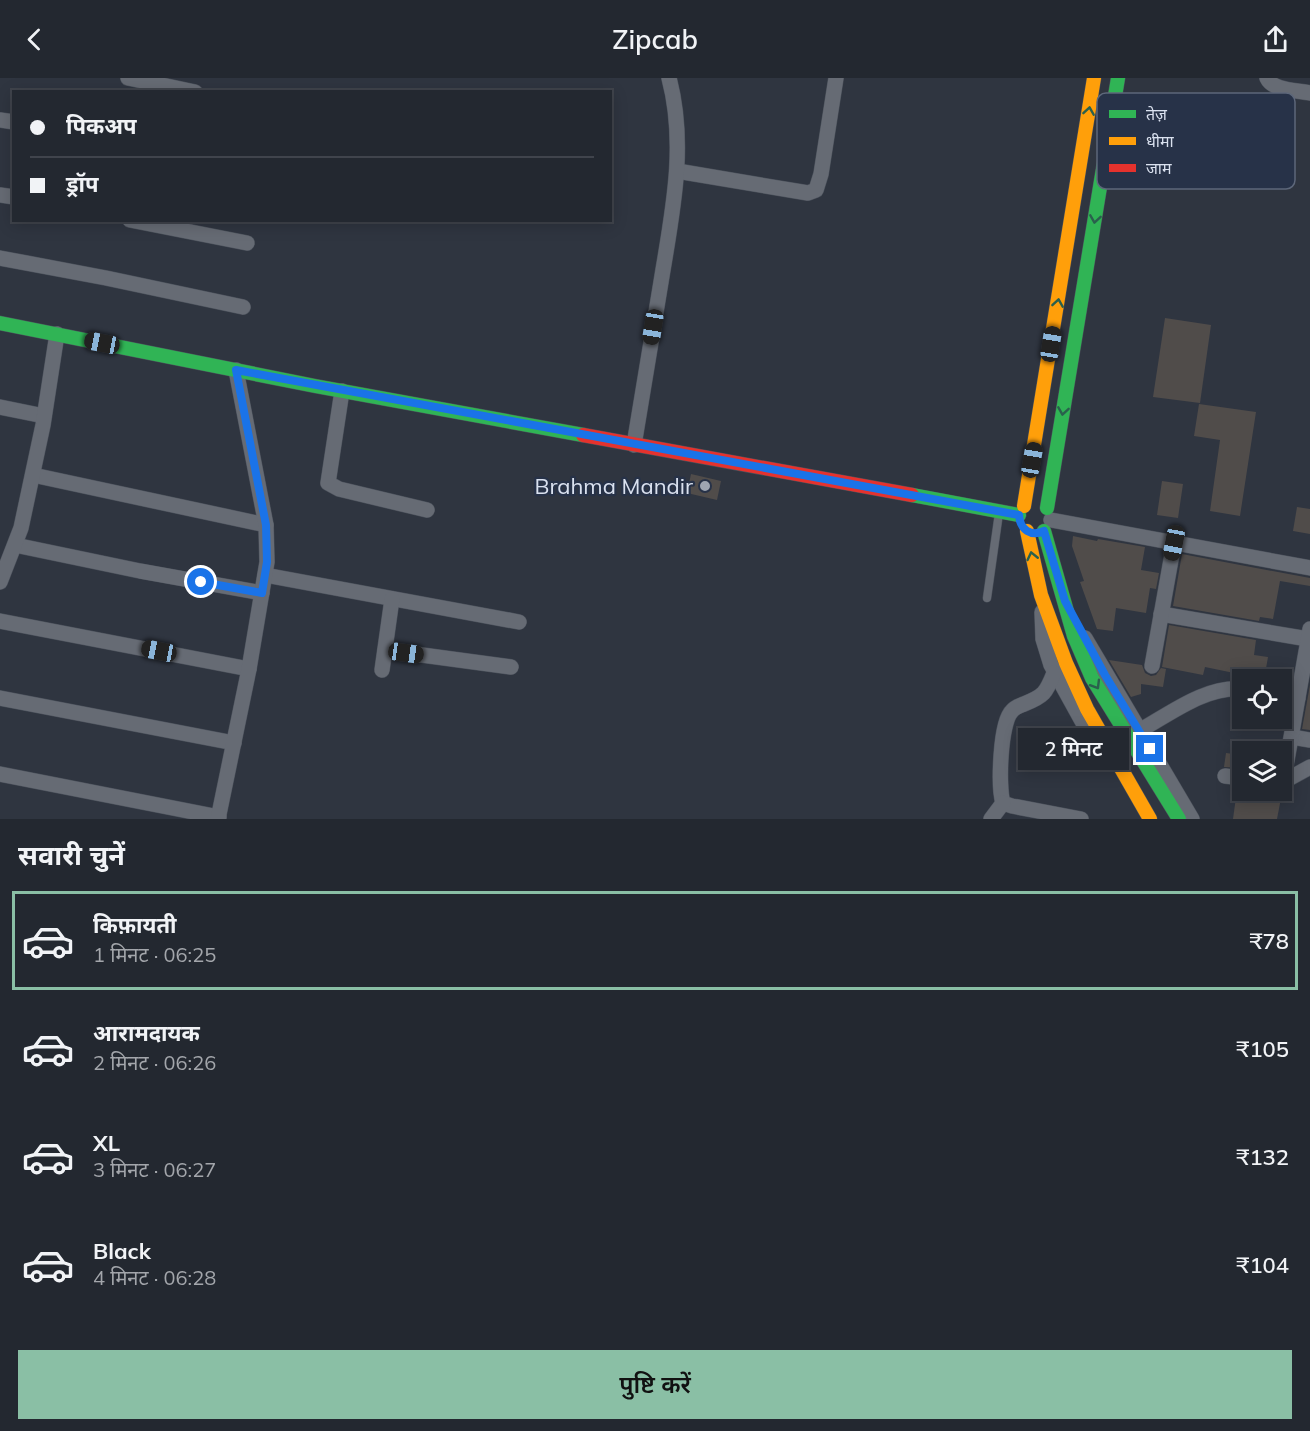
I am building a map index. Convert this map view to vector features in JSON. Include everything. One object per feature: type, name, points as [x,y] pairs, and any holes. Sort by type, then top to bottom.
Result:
[{"type":"main road","points":[[1094,78],[1022,511],[1021,526],[1033,534],[1047,520],[1100,189]]},
{"type":"main road","points":[[1116,93],[1118,78]]},
{"type":"main road","points":[[0,323],[342,391],[999,512],[1022,511],[1036,502],[1047,520],[1074,636],[1092,678],[1179,819]]},
{"type":"main road","points":[[1026,531],[1041,595],[1066,663],[1087,709],[1150,819]]},
{"type":"street","points":[[128,78],[185,90]]},
{"type":"street","points":[[634,445],[676,185],[676,122],[674,96],[669,78]]},
{"type":"street","points":[[677,171],[808,193],[816,190],[821,174],[836,78]]},
{"type":"street","points":[[1267,78],[1274,87],[1310,93]]},
{"type":"street","points":[[140,222],[247,243]]},
{"type":"street","points":[[0,258],[243,307]]},
{"type":"street","points":[[0,582],[21,528],[44,416],[57,334]]},
{"type":"street","points":[[0,774],[218,818],[249,669],[267,562],[266,525],[236,370]]},
{"type":"street","points":[[342,391],[328,483],[339,489],[427,510]]},
{"type":"street","points":[[0,407],[44,416]]},
{"type":"street","points":[[33,475],[266,525]]},
{"type":"street","points":[[1047,520],[1310,568]]},
{"type":"street","points":[[1152,666],[1174,543]]},
{"type":"street","points":[[15,545],[262,593]]},
{"type":"street","points":[[265,575],[519,622]]},
{"type":"street","points":[[1041,595],[1043,639],[1054,673],[1138,819]]},
{"type":"street","points":[[382,670],[392,599]]},
{"type":"street","points":[[1065,601],[1105,675],[1192,819]]},
{"type":"street","points":[[1161,614],[1309,634],[1291,741]]},
{"type":"street","points":[[0,621],[249,669]]},
{"type":"street","points":[[385,650],[511,667]]},
{"type":"street","points":[[1003,803],[1000,794],[1000,772],[1009,713],[1015,708],[1039,699],[1046,692],[1054,673]]},
{"type":"street","points":[[1139,731],[1202,697],[1221,690],[1232,690]]},
{"type":"street","points":[[1292,696],[1299,698]]},
{"type":"street","points":[[0,698],[234,743]]},
{"type":"street","points":[[1292,737],[1310,740]]},
{"type":"street","points":[[1292,777],[1310,767]]},
{"type":"street","points":[[1225,776],[1232,777]]},
{"type":"street","points":[[992,819],[1003,803]]},
{"type":"street","points":[[1003,803],[1081,819]]},
{"type":"lane","points":[[987,598],[999,512]]},
{"type":"building","points":[[1165,318],[1211,325],[1200,403],[1153,397]]},
{"type":"building","points":[[1199,404],[1256,412],[1240,516],[1210,511],[1220,440],[1194,436]]},
{"type":"building","points":[[691,474],[721,481],[717,500],[687,493]]},
{"type":"building","points":[[1162,481],[1183,484],[1178,518],[1157,515]]},
{"type":"building","points":[[1297,507],[1310,509],[1310,534],[1293,531]]},
{"type":"building","points":[[1073,536],[1145,547],[1141,570],[1159,573],[1156,589],[1150,588],[1146,613],[1116,608],[1113,631],[1097,629],[1080,582],[1084,581],[1072,546]]},
{"type":"building","points":[[1182,554],[1310,578],[1310,586],[1280,581],[1273,619],[1260,617],[1259,621],[1173,606]]},
{"type":"building","points":[[1169,625],[1256,640],[1254,655],[1268,657],[1266,669],[1232,669],[1232,673],[1205,667],[1203,675],[1162,667]]},
{"type":"building","points":[[1109,660],[1142,665],[1145,673],[1151,676],[1156,675],[1161,668],[1166,669],[1163,687],[1141,684],[1141,694],[1131,697]]},
{"type":"building","points":[[1310,685],[1310,730],[1302,729]]},
{"type":"building","points":[[1226,753],[1232,754],[1232,767],[1224,767]]},
{"type":"building","points":[[1235,801],[1280,801],[1277,819],[1233,819]]},
{"type":"traffic: fast","points":[[1116,93],[1118,78]]},
{"type":"traffic: fast","points":[[1047,508],[1100,189]]},
{"type":"traffic: fast","points":[[0,323],[315,386],[583,435]]},
{"type":"traffic: fast","points":[[912,495],[1019,515]]},
{"type":"traffic: fast","points":[[1044,531],[1074,636],[1092,678],[1179,819]]},
{"type":"traffic: slow","points":[[1024,506],[1094,78]]},
{"type":"traffic: slow","points":[[1027,531],[1041,595],[1066,663],[1087,709],[1150,819]]},
{"type":"traffic: jam","points":[[583,435],[912,495]]},
{"type":"place","name":"Brahma Mandir","points":[[705,486]]},
{"type":"route","points":[[201,582],[262,593],[267,562],[266,525],[236,370],[1019,515],[1021,526],[1026,531],[1033,534],[1044,531],[1065,601],[1105,675],[1150,749]]}]
